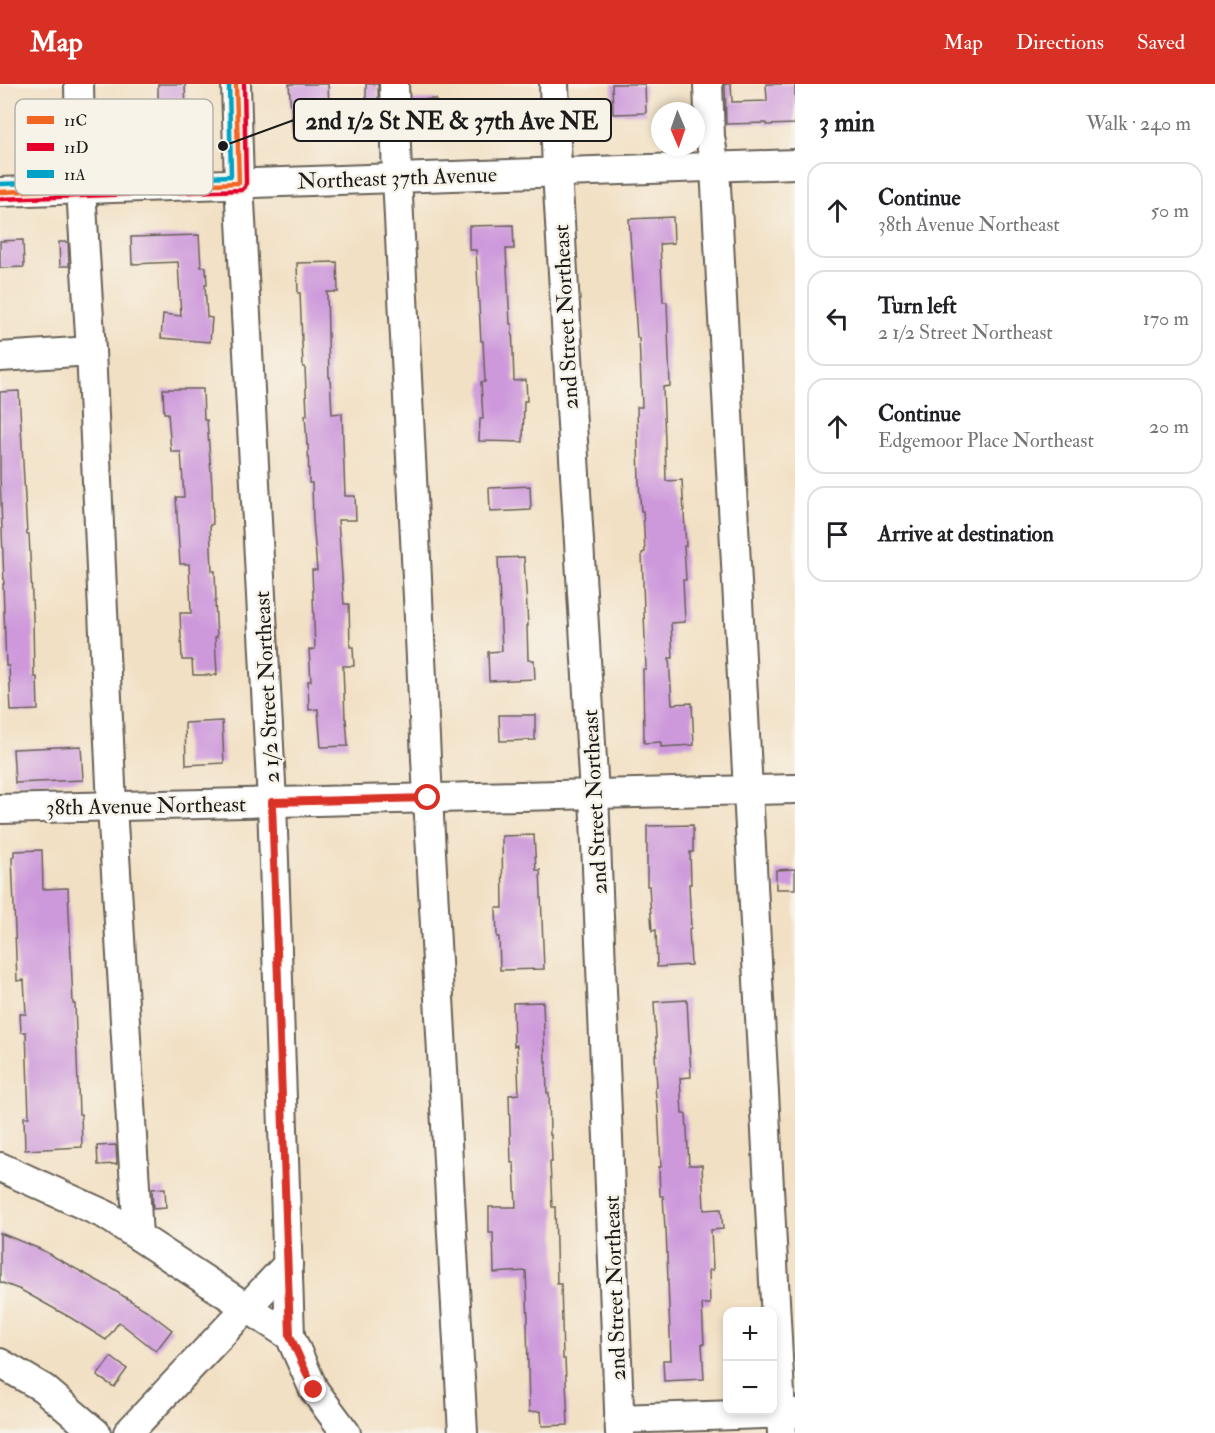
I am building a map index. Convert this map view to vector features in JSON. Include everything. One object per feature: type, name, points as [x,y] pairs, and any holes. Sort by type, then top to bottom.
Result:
[{"type":"street","points":[[79,84],[79,99]]},
{"type":"street","name":"2 1/2 Street Northeast","points":[[236,84],[239,183],[272,802],[290,1336]]},
{"type":"street","points":[[394,84],[428,798],[463,1433]]},
{"type":"street","name":"2nd Street Northeast","points":[[554,84],[557,172],[594,794],[619,1426]]},
{"type":"street","points":[[619,1426],[786,1420],[716,167],[710,137],[708,84]]},
{"type":"street","name":"Northeast 37th Avenue","points":[[213,184],[795,164]]},
{"type":"street","name":"Northeast 37th Avenue","points":[[0,192],[15,191]]},
{"type":"street","points":[[81,195],[91,351],[112,806],[138,1236]]},
{"type":"street","points":[[0,357],[91,351]]},
{"type":"street","name":"38th Avenue Northeast","points":[[0,809],[795,789]]},
{"type":"street","points":[[0,1167],[106,1215],[290,1336],[314,1390],[346,1433]]},
{"type":"street","points":[[128,1433],[288,1264]]},
{"type":"street","points":[[0,1363],[43,1388],[96,1433]]},
{"type":"building","points":[[158,84],[185,84],[186,99],[158,99]]},
{"type":"building","points":[[289,84],[328,84],[329,106],[366,105],[366,84],[378,84],[379,129],[331,131],[332,136],[293,138]]},
{"type":"building","points":[[612,84],[645,84],[646,113],[613,114]]},
{"type":"building","points":[[725,84],[731,84],[732,102],[767,101],[766,84],[795,84],[795,124],[726,124]]},
{"type":"building","points":[[436,99],[438,121],[412,122],[411,100]]},
{"type":"building","points":[[673,217],[674,243],[660,244],[663,302],[667,302],[670,386],[663,387],[666,481],[682,480],[686,580],[683,580],[685,622],[671,623],[673,658],[669,658],[672,704],[692,703],[694,745],[661,747],[661,742],[644,743],[643,669],[646,669],[642,553],[645,552],[639,482],[637,407],[642,407],[629,219]]},
{"type":"building","points":[[513,225],[514,249],[506,249],[514,381],[526,380],[527,401],[524,401],[523,442],[479,441],[480,419],[483,419],[481,382],[485,382],[476,250],[469,250],[469,226]]},
{"type":"building","points":[[199,235],[201,267],[206,267],[207,317],[212,318],[210,342],[161,338],[163,314],[181,316],[178,262],[132,264],[131,237]]},
{"type":"building","points":[[23,240],[24,267],[0,268],[0,241]]},
{"type":"building","points":[[59,242],[68,242],[69,266],[60,266]]},
{"type":"building","points":[[337,262],[338,292],[327,292],[329,377],[332,414],[342,413],[345,496],[355,496],[356,520],[338,520],[344,604],[349,604],[350,647],[353,647],[354,666],[343,666],[348,746],[321,747],[318,709],[309,710],[308,681],[311,681],[309,650],[315,649],[312,570],[317,570],[312,483],[309,483],[305,367],[303,367],[297,263]]},
{"type":"building","points":[[163,389],[203,389],[204,420],[207,420],[212,486],[213,524],[210,525],[212,571],[215,571],[217,675],[193,675],[192,660],[182,660],[180,613],[191,613],[189,564],[180,564],[176,497],[184,497],[181,452],[171,452],[168,413],[164,413]]},
{"type":"building","points":[[19,391],[27,534],[29,534],[34,677],[37,677],[38,710],[11,711],[9,666],[6,666],[3,584],[0,392]]},
{"type":"building","points":[[530,486],[531,510],[490,512],[489,488]]},
{"type":"building","points":[[524,557],[528,660],[534,660],[535,679],[489,681],[488,652],[502,651],[498,558]]},
{"type":"building","points":[[499,715],[535,715],[535,740],[500,741]]},
{"type":"building","points":[[222,721],[224,763],[186,765],[185,723]]},
{"type":"building","points":[[81,746],[83,780],[15,783],[13,749]]},
{"type":"building","points":[[693,825],[693,852],[690,852],[691,884],[689,884],[691,965],[657,967],[656,930],[652,931],[649,886],[647,886],[647,826]]},
{"type":"building","points":[[534,835],[536,870],[540,870],[544,969],[500,970],[496,908],[503,908],[502,836]]},
{"type":"building","points":[[42,850],[43,889],[68,888],[82,1147],[25,1150],[24,1117],[29,1117],[26,1032],[21,1032],[20,1014],[26,1014],[24,980],[17,981],[12,857],[14,851]]},
{"type":"building","points":[[795,869],[795,889],[776,889],[776,870]]},
{"type":"building","points":[[687,1000],[691,1077],[680,1078],[682,1114],[686,1114],[689,1165],[702,1165],[704,1210],[721,1209],[723,1229],[711,1230],[713,1270],[709,1270],[710,1304],[702,1304],[704,1379],[664,1381],[663,1360],[671,1360],[666,1228],[663,1196],[660,1196],[659,1167],[661,1167],[655,1087],[657,1087],[655,1055],[657,1055],[654,1002]]},
{"type":"building","points":[[543,1002],[551,1135],[552,1207],[555,1207],[557,1284],[561,1284],[568,1425],[542,1426],[541,1411],[529,1412],[526,1271],[494,1273],[493,1233],[489,1233],[489,1207],[516,1207],[514,1163],[511,1163],[509,1095],[519,1094],[517,1045],[514,1046],[513,1003]]},
{"type":"building","points":[[116,1145],[117,1164],[98,1165],[97,1146]]},
{"type":"building","points":[[165,1188],[166,1208],[153,1209],[152,1189]]},
{"type":"building","points":[[0,1233],[40,1249],[107,1286],[146,1310],[172,1330],[156,1351],[119,1322],[106,1340],[21,1290],[0,1282]]},
{"type":"building","points":[[111,1357],[127,1369],[114,1387],[97,1376]]},
{"type":"transit line","name":"11A","points":[[213,177],[231,176],[229,84]]},
{"type":"transit line","name":"11C","points":[[213,184],[239,183],[236,84]]},
{"type":"transit line","name":"11D","points":[[213,191],[242,190],[245,187],[244,84]]},
{"type":"transit line","name":"11A","points":[[0,184],[15,183]]},
{"type":"transit line","name":"11C","points":[[0,192],[15,191]]},
{"type":"transit line","name":"11D","points":[[0,199],[108,195]]},
{"type":"place","name":"2nd 1/2 St NE & 37th Ave NE","points":[[223,146]]},
{"type":"route","points":[[314,1390],[290,1336],[272,802],[428,798]]}]
